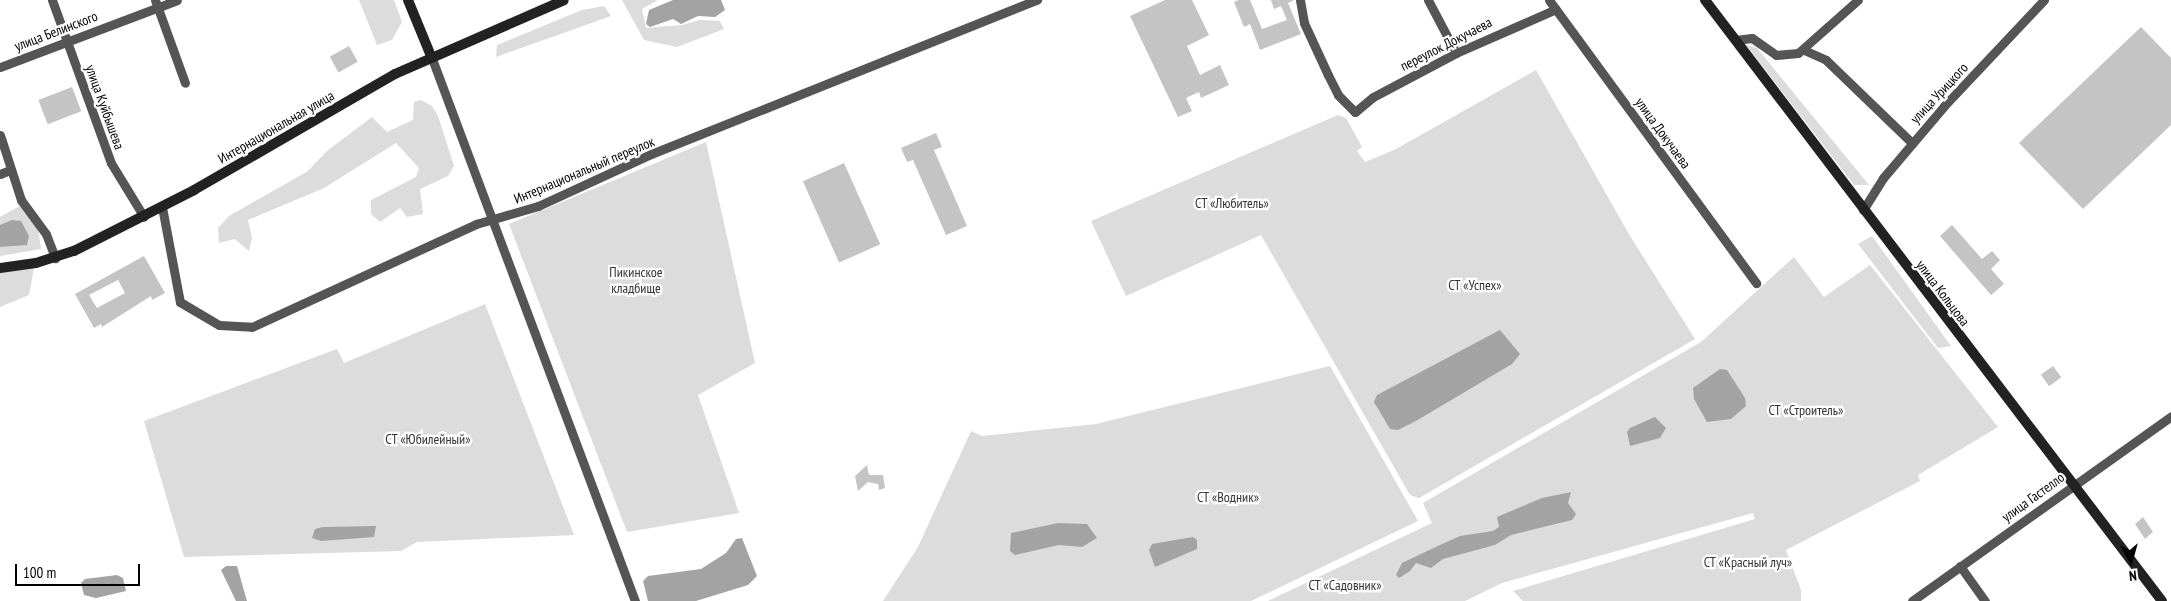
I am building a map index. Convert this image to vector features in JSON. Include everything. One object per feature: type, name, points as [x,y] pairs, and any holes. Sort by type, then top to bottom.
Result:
[{"type":"main road","points":[[408,0],[431,56]]},
{"type":"main road","name":"Интернациональная улица","points":[[0,268],[55,258],[144,217],[431,56],[564,0]]},
{"type":"main road","name":"улица Кольцова","points":[[1705,0],[2162,601]]},
{"type":"street","name":"улица Куйбышева","points":[[52,0],[69,42],[111,163],[144,217]]},
{"type":"street","name":"улица Белинского","points":[[0,67],[69,42],[157,4],[177,0]]},
{"type":"street","name":"Интернациональный переулок","points":[[162,207],[180,302],[205,320],[238,328],[252,327],[412,251],[493,219],[538,206],[651,154],[1036,0]]},
{"type":"street","name":"переулок Докучаева","points":[[1300,0],[1304,23],[1328,75],[1338,95],[1355,112],[1373,97],[1456,53],[1556,9]]},
{"type":"street","points":[[1428,0],[1456,53]]},
{"type":"street","name":"улица Докучаева","points":[[1549,0],[1756,283]]},
{"type":"street","points":[[1804,50],[1811,39],[1858,0]]},
{"type":"street","name":"улица Урицкого","points":[[1863,210],[1912,143],[2044,0]]},
{"type":"street","points":[[157,4],[185,83]]},
{"type":"street","points":[[1735,40],[1752,38],[1780,56],[1804,50],[1826,60],[1912,143]]},
{"type":"street","points":[[431,56],[635,601]]},
{"type":"street","points":[[0,135],[21,200],[46,234],[55,258]]},
{"type":"street","points":[[0,174],[10,170]]},
{"type":"street","name":"улица Гастелло","points":[[1912,601],[2171,416]]},
{"type":"street","points":[[1960,566],[1985,601]]},
{"type":"green space","points":[[359,0],[394,0],[402,22],[392,40],[377,45]]},
{"type":"green space","points":[[622,0],[658,0],[642,9],[646,28],[682,25],[700,20],[720,21],[724,29],[677,47],[644,40]]},
{"type":"green space","points":[[604,6],[611,16],[496,57],[497,45],[582,10]]},
{"type":"green space","points":[[1746,45],[1757,48],[1869,185],[1854,185]]},
{"type":"green space","name":"СТ «Успех»","points":[[1536,70],[1630,236],[1695,339],[1419,498],[1410,495],[1261,235],[1126,296],[1091,221],[1338,115],[1346,118],[1362,147],[1357,151],[1365,162],[1396,149]]},
{"type":"green space","points":[[421,100],[432,106],[438,116],[454,166],[448,176],[420,189],[423,214],[407,217],[400,208],[380,222],[371,214],[371,200],[416,177],[419,168],[396,143],[324,188],[248,220],[252,238],[249,251],[235,239],[219,243],[218,228],[229,216],[308,171],[327,151],[372,117],[387,132],[413,120],[414,102]]},
{"type":"green space","name":"Пикинское кладбище","points":[[706,142],[755,363],[698,395],[739,513],[627,532],[509,224]]},
{"type":"green space","points":[[20,206],[38,228],[41,249],[0,256],[0,217]]},
{"type":"green space","points":[[1872,236],[1951,346],[1938,348],[1858,244]]},
{"type":"green space","name":"СТ «Строитель»","points":[[1794,257],[1824,297],[1870,265],[1998,427],[1918,475],[1920,481],[1786,550],[1801,590],[1801,601],[1523,601],[1513,591],[1755,519],[1753,513],[1502,583],[1465,601],[1268,601],[1432,523],[1423,503],[1701,342]]},
{"type":"green space","points":[[34,268],[29,295],[0,307],[0,272]]},
{"type":"green space","name":"СТ «Юбилейный»","points":[[485,304],[574,535],[417,542],[401,551],[184,557],[144,421],[337,349],[344,363]]},
{"type":"green space","name":"СТ «Водник»","points":[[1330,366],[1418,521],[1251,601],[883,601],[918,547],[971,431],[982,436],[1096,424]]},
{"type":"shaded area","points":[[673,0],[721,0],[725,10],[715,17],[698,16],[681,24],[673,19],[650,27],[646,24],[649,10]]},
{"type":"shaded area","points":[[12,220],[21,221],[29,236],[27,245],[0,247],[0,225]]},
{"type":"shaded area","points":[[1500,330],[1520,354],[1512,364],[1416,421],[1398,430],[1390,429],[1374,402],[1377,395]]},
{"type":"shaded area","points":[[1720,369],[1727,370],[1745,398],[1746,406],[1731,419],[1707,422],[1694,399],[1693,388]]},
{"type":"shaded area","points":[[1655,417],[1666,428],[1660,438],[1630,446],[1627,432],[1630,428]]},
{"type":"shaded area","points":[[1571,492],[1568,503],[1576,514],[1572,520],[1511,535],[1495,545],[1443,559],[1431,568],[1416,563],[1410,571],[1399,578],[1396,575],[1402,563],[1442,544],[1460,536],[1493,531],[1499,527],[1497,517],[1542,498]]},
{"type":"shaded area","points":[[1058,523],[1087,524],[1097,538],[1082,547],[1059,545],[1015,555],[1010,551],[1011,533]]},
{"type":"shaded area","points":[[376,526],[374,537],[321,541],[312,538],[315,529],[323,527]]},
{"type":"shaded area","points":[[1193,537],[1197,540],[1197,549],[1155,567],[1149,550],[1152,544]]},
{"type":"shaded area","points":[[742,538],[757,576],[748,585],[696,601],[648,601],[643,581],[648,576],[701,569],[726,553],[736,539]]},
{"type":"shaded area","points":[[226,566],[237,566],[247,601],[236,601],[221,570]]},
{"type":"shaded area","points":[[117,575],[123,578],[126,591],[96,598],[84,595],[81,583],[85,579]]},
{"type":"building","points":[[1165,0],[1192,0],[1209,35],[1187,46],[1200,75],[1220,65],[1229,85],[1201,98],[1199,92],[1186,98],[1192,111],[1178,117],[1130,16]]},
{"type":"building","points":[[1250,0],[1262,29],[1287,20],[1281,6],[1274,9],[1271,0],[1294,0],[1288,3],[1301,34],[1260,50],[1250,24],[1244,27],[1234,2]]},
{"type":"building","points":[[2141,27],[2171,58],[2171,125],[2083,209],[2019,143]]},
{"type":"building","points":[[349,46],[358,62],[338,72],[330,57]]},
{"type":"building","points":[[72,87],[81,111],[48,124],[38,100]]},
{"type":"building","points":[[936,133],[942,147],[934,150],[967,226],[946,235],[913,160],[907,162],[901,148]]},
{"type":"building","points":[[844,163],[880,244],[839,263],[803,181]]},
{"type":"building","points":[[1952,225],[1982,259],[1992,251],[2000,260],[1991,269],[2004,284],[1991,295],[1940,236]]},
{"type":"building","points":[[144,256],[165,293],[152,300],[151,296],[102,327],[101,324],[94,328],[75,294]],"holes":[[[118,280],[125,293],[97,308],[89,295]]]},
{"type":"building","points":[[2053,366],[2061,377],[2049,386],[2041,375]]},
{"type":"building","points":[[867,465],[869,475],[883,475],[885,488],[879,490],[878,484],[868,482],[858,491],[855,476]]},
{"type":"building","points":[[2143,517],[2153,532],[2145,539],[2135,524]]},
{"type":"park label","name":"СТ «Любитель»","points":[[1232,203]]},
{"type":"park label","name":"СТ «Красный луч»","points":[[1748,562]]},
{"type":"park label","name":"СТ «Садовник»","points":[[1345,585]]}]
